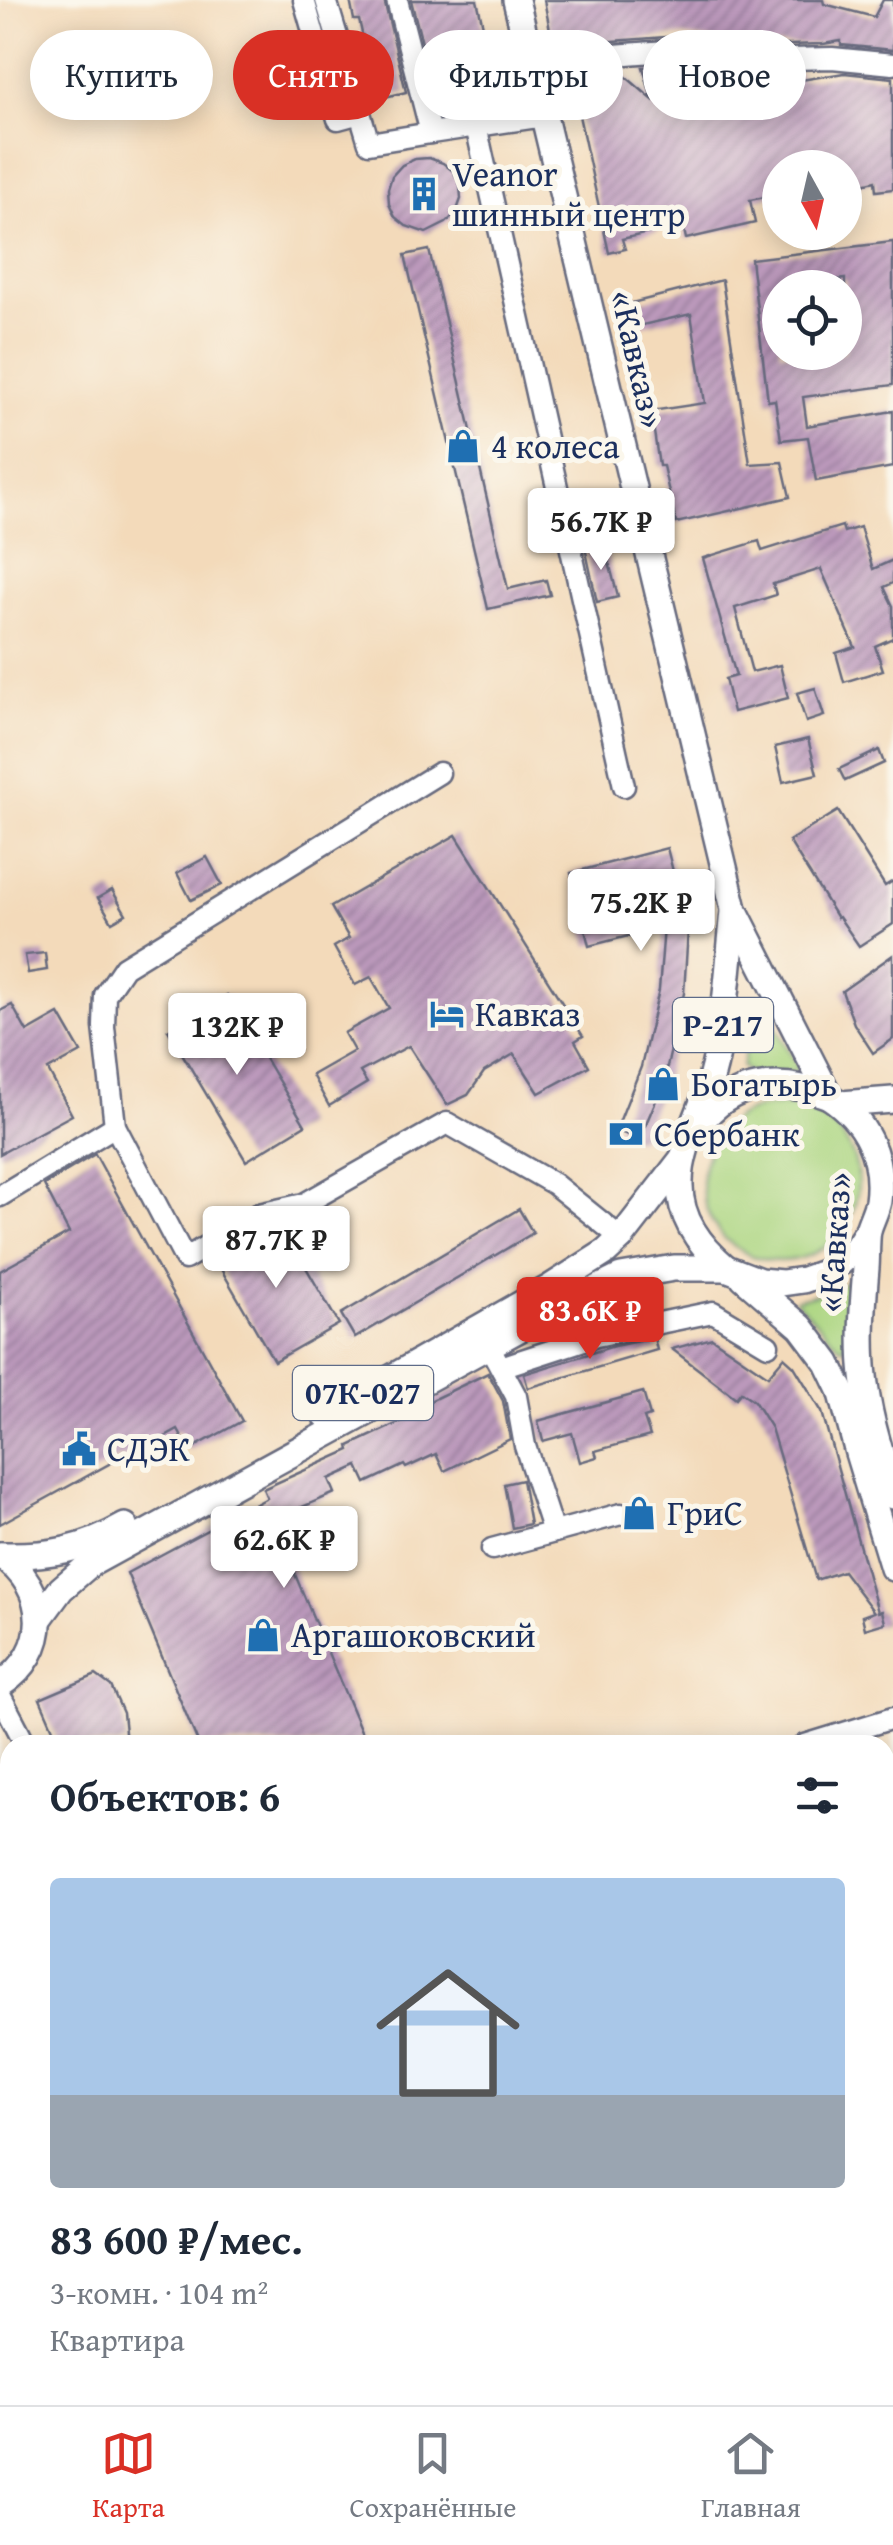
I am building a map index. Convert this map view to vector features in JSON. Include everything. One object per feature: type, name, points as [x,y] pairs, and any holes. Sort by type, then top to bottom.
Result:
[{"type":"main road","name":"«Кавказ»","points":[[516,0],[524,30]]},
{"type":"main road","name":"«Кавказ»","points":[[545,120],[734,910],[835,1100],[861,1124],[874,1150],[880,1177],[862,1318],[864,1375],[893,1496]]},
{"type":"main road","name":"«Кавказ»","points":[[734,910],[723,1024],[711,1078],[687,1148],[680,1183],[682,1208],[692,1232],[707,1252],[800,1327],[828,1362],[842,1390],[893,1568]]},
{"type":"main road","points":[[687,1148],[706,1116],[727,1098],[751,1087],[804,1086],[835,1100],[893,1100]]},
{"type":"main road","name":"07К-027","points":[[1,1555],[40,1556],[80,1547],[111,1534],[551,1287],[621,1238],[687,1148]]},
{"type":"main road","points":[[733,1271],[760,1281],[782,1283],[823,1273],[856,1247],[893,1182]]},
{"type":"main road","name":"07К-027","points":[[0,1685],[32,1652],[39,1619],[61,1589],[90,1564],[495,1356],[621,1278],[674,1268],[733,1271]]},
{"type":"main road","points":[[1,1555],[29,1582],[39,1619]]},
{"type":"lane","points":[[304,0],[313,30]]},
{"type":"lane","points":[[326,0],[335,30]]},
{"type":"lane","points":[[398,0],[432,133]]},
{"type":"lane","points":[[623,54],[680,50],[750,60],[832,58],[893,64]]},
{"type":"lane","points":[[362,120],[369,143],[517,120]]},
{"type":"lane","points":[[476,126],[624,786]]},
{"type":"lane","points":[[440,774],[124,967],[105,995],[104,1027],[116,1126],[185,1258],[258,1214],[304,1204],[447,1123],[554,1184],[621,1238]]},
{"type":"lane","points":[[0,1196],[116,1126]]},
{"type":"lane","points":[[553,1532],[525,1446],[516,1396],[495,1356],[713,1312],[768,1345]]},
{"type":"lane","points":[[492,1549],[621,1514]]},
{"type":"lane","points":[[0,1695],[21,1735]]},
{"type":"lane","points":[[838,1735],[893,1718]]},
{"type":"green space","points":[[758,1004],[762,1004],[800,1071],[752,1074],[742,1067]]},
{"type":"green space","points":[[780,1105],[810,1110],[835,1128],[853,1153],[858,1183],[853,1213],[835,1238],[810,1256],[780,1261],[750,1256],[725,1238],[707,1213],[702,1183],[707,1153],[725,1128],[750,1110]]},
{"type":"green space","points":[[855,1276],[844,1348],[795,1300],[832,1290]]},
{"type":"building","points":[[350,0],[384,0],[391,30],[361,30],[359,20],[354,20]]},
{"type":"building","points":[[411,0],[477,0],[484,30],[419,30]]},
{"type":"building","points":[[544,0],[823,0],[824,4],[874,17],[883,0],[893,0],[893,50],[841,45],[841,41],[806,44],[806,30],[643,30],[643,39],[623,40],[623,30],[550,30]]},
{"type":"building","points":[[394,42],[406,92],[394,95]]},
{"type":"building","points":[[844,73],[893,78],[893,189],[876,191],[875,181],[862,184],[862,150],[762,150],[762,198],[750,200],[755,223],[686,239],[683,225],[622,239],[625,249],[609,253],[580,120],[623,120],[623,74],[643,91],[643,120],[806,120],[806,79]]},
{"type":"building","name":"Veanor шинный центр","points":[[429,158],[454,172],[461,199],[456,213],[446,223],[426,233],[395,217],[388,189],[392,176],[402,165]]},
{"type":"building","points":[[893,242],[893,385],[803,397],[807,426],[893,411],[893,467],[816,481],[808,437],[781,440],[775,400],[768,401],[764,370],[862,370],[862,270],[762,270],[762,351],[751,259],[862,250],[862,246]]},
{"type":"building","points":[[429,250],[508,589],[546,580],[550,595],[488,609],[405,255]]},
{"type":"building","points":[[722,280],[750,464],[782,462],[790,497],[676,523],[663,466],[659,466],[651,411],[705,403],[691,314],[629,328],[624,305]]},
{"type":"building","points":[[842,526],[844,532],[860,527],[873,569],[893,560],[893,583],[884,587],[893,606],[893,638],[875,646],[883,670],[844,682],[836,653],[855,647],[821,569],[773,584],[776,595],[735,608],[752,672],[780,665],[788,698],[733,712],[725,679],[736,676],[703,558],[759,541],[762,551]]},
{"type":"building","points":[[604,543],[618,597],[597,602],[585,547]]},
{"type":"building","points":[[815,688],[824,716],[806,722],[797,693]]},
{"type":"building","points":[[808,739],[817,774],[783,782],[775,747]]},
{"type":"building","points":[[879,750],[884,763],[845,781],[839,769]]},
{"type":"building","points":[[838,811],[885,886],[893,881],[893,924],[859,946],[789,841]]},
{"type":"building","points":[[456,835],[583,1036],[575,1041],[589,1066],[539,1093],[514,1054],[484,1072],[468,1095],[447,1105],[409,1046],[360,1072],[367,1083],[329,1106],[312,1075],[354,1051],[344,1033],[389,1008],[371,977],[355,985],[334,947],[349,938],[331,907]]},
{"type":"building","points":[[667,848],[688,930],[684,993],[663,1084],[639,1140],[616,1130],[641,1067],[659,990],[664,927],[589,946],[571,873]]},
{"type":"building","points":[[207,857],[222,885],[191,900],[177,873]]},
{"type":"building","points":[[112,890],[126,914],[112,922],[98,898]]},
{"type":"building","points":[[45,953],[47,970],[28,973],[25,955]]},
{"type":"building","points":[[893,955],[893,1039],[873,1053],[854,1024],[842,991]]},
{"type":"building","points":[[227,995],[305,1125],[246,1161],[168,1030]]},
{"type":"building","points":[[12,1005],[27,1032],[59,1014],[81,1052],[48,1070],[72,1115],[0,1154],[0,1011]]},
{"type":"building","points":[[95,1154],[242,1421],[189,1450],[178,1430],[0,1524],[0,1271],[69,1233],[44,1185]]},
{"type":"building","points":[[519,1209],[533,1233],[355,1338],[341,1314]]},
{"type":"building","points":[[280,1223],[339,1324],[274,1361],[214,1257],[264,1227]]},
{"type":"building","points":[[654,1338],[657,1350],[528,1388],[524,1374]]},
{"type":"building","points":[[712,1338],[768,1376],[784,1357],[794,1366],[822,1412],[878,1612],[882,1611],[885,1623],[865,1629],[862,1616],[874,1612],[843,1571],[816,1580],[771,1428],[754,1401],[741,1392],[736,1398],[672,1349]]},
{"type":"building","points":[[488,1373],[503,1401],[510,1439],[444,1471],[436,1454],[366,1483],[358,1466],[329,1479],[335,1493],[272,1520],[363,1735],[195,1735],[127,1573],[267,1498],[263,1489],[409,1418],[407,1412]]},
{"type":"building","points":[[643,1392],[650,1416],[644,1418],[650,1436],[595,1451],[597,1457],[580,1462],[572,1433],[543,1441],[538,1421]]},
{"type":"building","points":[[522,1480],[530,1524],[512,1528],[504,1484]]},
{"type":"building","points":[[96,1675],[111,1686],[123,1713],[125,1735],[56,1735],[40,1699]]},
{"type":"place","name":"Veanor шинный центр","points":[[424,194]]},
{"type":"place","name":"4 колеса","points":[[463,446]]},
{"type":"place","name":"Кавказ","points":[[447,1014]]},
{"type":"place","name":"Богатырь","points":[[663,1084]]},
{"type":"place","name":"Сбербанк","points":[[626,1134]]},
{"type":"place","name":"СДЭК","points":[[79,1449]]},
{"type":"place","name":"ГриС","points":[[639,1513]]},
{"type":"place","name":"Аргашоковский","points":[[263,1635]]}]
